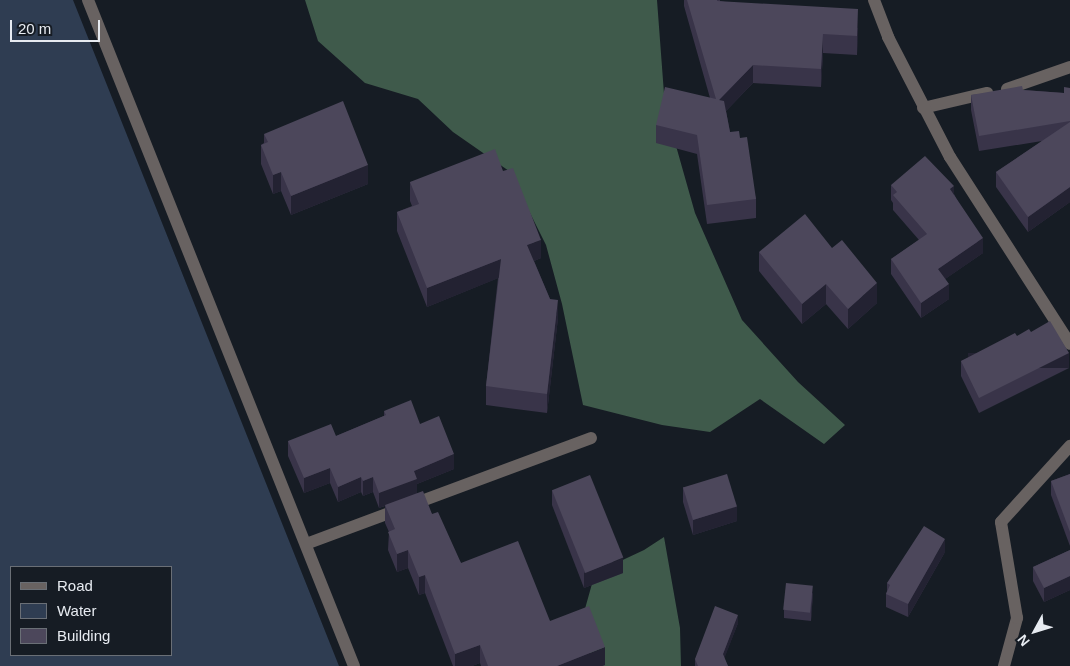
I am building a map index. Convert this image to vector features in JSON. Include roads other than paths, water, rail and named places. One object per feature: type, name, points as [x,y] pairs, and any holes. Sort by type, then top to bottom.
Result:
[{"type":"street","points":[[88,0],[354,666]]},
{"type":"street","points":[[874,0],[923,108],[950,157],[1070,344]]},
{"type":"street","points":[[923,108],[1020,87],[1070,67]]},
{"type":"street","points":[[306,544],[592,438]]},
{"type":"street","points":[[1004,666],[1017,618],[1001,522],[1070,446]]},
{"type":"water","points":[[0,0],[73,0],[339,666],[0,666]]}]
